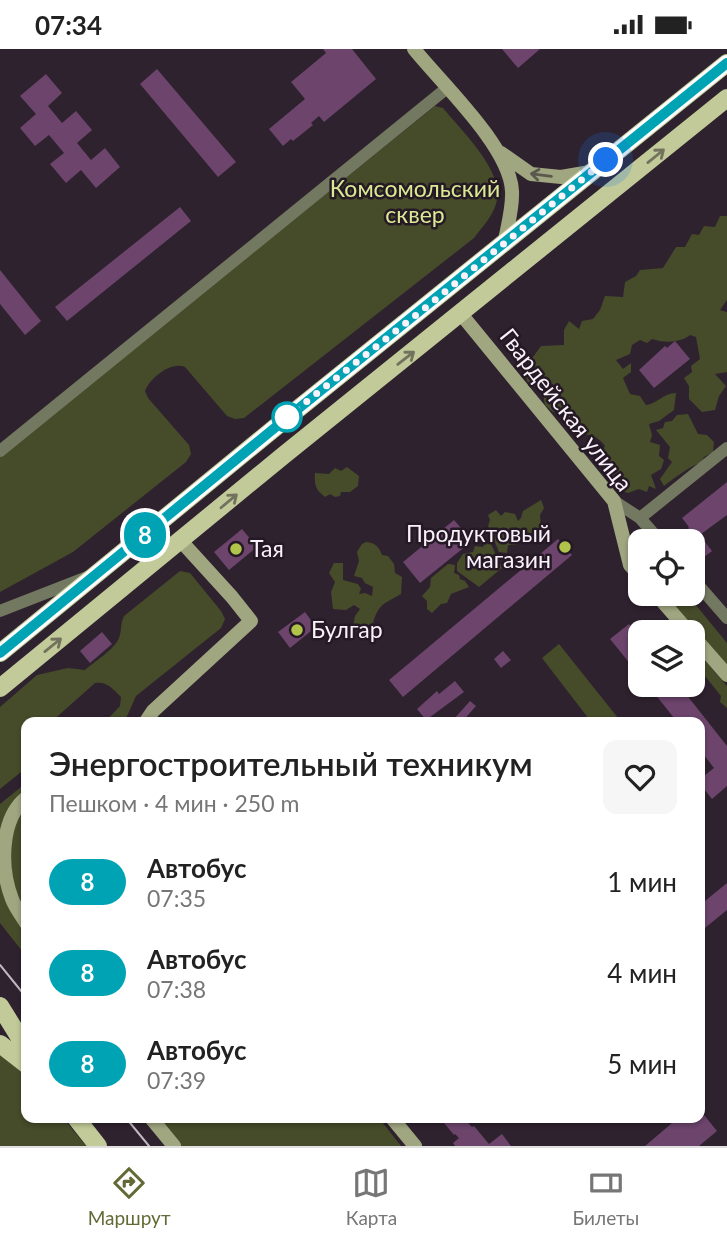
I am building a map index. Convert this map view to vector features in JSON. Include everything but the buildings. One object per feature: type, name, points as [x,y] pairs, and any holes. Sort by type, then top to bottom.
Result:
[{"type":"main road","points":[[0,653],[727,63]]},
{"type":"main road","points":[[0,688],[727,98]]},
{"type":"main road","points":[[0,1006],[21,1040]]},
{"type":"main road","points":[[0,1044],[21,1060]]},
{"type":"main road","points":[[80,1123],[98,1146]]},
{"type":"street","points":[[414,49],[499,152],[509,174],[512,191],[504,245]]},
{"type":"street","points":[[0,451],[447,88]]},
{"type":"street","points":[[499,152],[531,174],[561,177],[590,172]]},
{"type":"street","name":"Гвардейская улица","points":[[461,314],[614,501],[628,557]]},
{"type":"street","points":[[639,518],[727,448]]},
{"type":"street","points":[[614,501],[639,518],[649,529]]},
{"type":"street","points":[[149,717],[251,621],[181,541]]},
{"type":"street","points":[[0,611],[100,572]]},
{"type":"street","points":[[705,593],[727,618]]},
{"type":"street","points":[[666,606],[679,620]]},
{"type":"street","points":[[705,650],[727,675]]},
{"type":"street","points":[[21,803],[9,814],[2,835],[6,883],[21,914]]},
{"type":"street","points":[[155,1123],[174,1146]]},
{"type":"street","points":[[396,1123],[415,1146]]},
{"type":"green space","name":"Комсомольский сквер","points":[[435,106],[443,108],[470,139],[494,176],[497,188],[496,205],[474,238],[244,418],[227,416],[185,367],[174,366],[162,372],[151,381],[145,391],[189,445],[191,454],[186,462],[73,552],[0,592],[0,456]]},
{"type":"green space","points":[[720,216],[727,216],[727,300],[720,310],[727,312],[727,372],[715,374],[726,386],[719,396],[715,410],[702,412],[689,399],[689,386],[684,378],[692,372],[691,366],[700,359],[696,337],[690,335],[672,342],[652,339],[647,343],[640,340],[632,345],[630,354],[616,360],[623,369],[631,363],[631,372],[623,378],[630,394],[640,396],[646,405],[676,393],[674,410],[659,421],[649,424],[652,435],[650,442],[660,445],[659,456],[664,460],[661,469],[651,475],[656,489],[649,486],[647,492],[639,489],[628,493],[613,488],[601,462],[605,446],[593,436],[577,434],[563,411],[553,412],[545,405],[542,388],[529,386],[526,377],[533,368],[528,364],[541,346],[564,345],[564,330],[569,321],[579,329],[582,321],[593,319],[605,296],[623,297],[625,282],[636,276],[640,270],[663,268],[676,247],[685,247],[692,234],[699,235],[704,226],[715,227]]},
{"type":"green space","points":[[688,414],[698,434],[707,435],[714,442],[713,452],[704,457],[701,463],[687,469],[664,486],[660,479],[672,462],[668,458],[670,447],[656,430],[663,428],[665,422],[672,421],[677,415]]},
{"type":"green space","points":[[347,467],[359,476],[358,486],[350,492],[341,492],[340,496],[330,494],[325,497],[316,487],[315,473],[329,474],[335,468],[341,471]]},
{"type":"green space","points":[[541,500],[544,508],[540,515],[541,527],[532,533],[518,535],[517,545],[508,545],[507,553],[499,552],[488,526],[488,515],[496,510],[501,516],[505,512],[515,514],[518,521],[523,511]]},
{"type":"green space","points":[[366,542],[375,544],[382,555],[388,556],[394,564],[395,573],[402,577],[401,594],[383,605],[373,623],[362,629],[353,626],[360,609],[354,605],[346,610],[333,609],[331,592],[335,582],[329,573],[334,563],[343,563],[343,580],[358,584],[361,589],[359,594],[372,596],[373,587],[362,578],[354,576],[359,561],[357,552]]},
{"type":"green space","points":[[485,543],[491,544],[502,568],[479,587],[457,571],[457,563],[463,554],[473,552],[475,546],[483,547]]},
{"type":"green space","points":[[448,564],[455,565],[454,573],[469,587],[451,594],[447,603],[441,604],[432,613],[427,609],[427,601],[422,596],[430,587],[431,578]]},
{"type":"green space","points":[[180,571],[190,573],[225,619],[221,628],[136,696],[127,717],[110,717],[120,706],[121,697],[110,686],[95,683],[57,717],[21,717],[21,772],[0,789],[0,707],[37,675],[68,668],[85,670],[117,642],[124,616]]},
{"type":"green space","points":[[673,606],[697,606],[727,643],[727,667],[705,642],[705,620],[685,620]]},
{"type":"green space","points":[[559,644],[617,717],[587,717],[542,658]]},
{"type":"green space","points":[[705,661],[727,686],[727,708],[720,702],[721,696],[705,676]]},
{"type":"green space","points":[[21,787],[21,950],[0,923],[0,804]]},
{"type":"green space","points":[[0,1053],[21,1072],[21,1123],[67,1123],[86,1146],[0,1146]]},
{"type":"green space","points":[[160,1123],[383,1123],[401,1146],[179,1146]]},
{"type":"tram line","points":[[0,965],[21,991]]},
{"type":"tram line","points":[[130,1123],[149,1146]]},
{"type":"bus line","name":"8","points":[[0,653],[727,63]]},
{"type":"place","name":"Продуктовый магазин","points":[[565,547]]},
{"type":"place","name":"Тая","points":[[236,549]]},
{"type":"place","name":"Булгар","points":[[297,630]]},
{"type":"route","points":[[287,417],[504,245],[606,160]]}]
